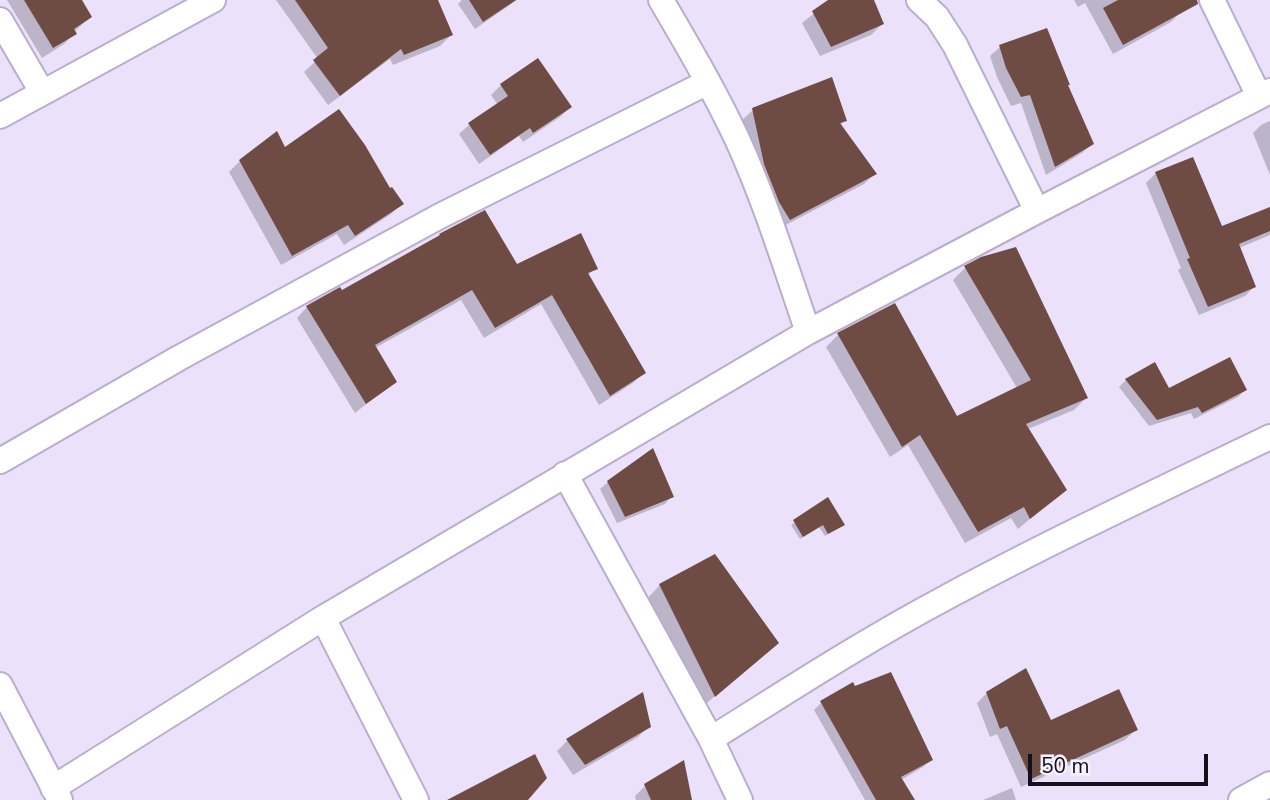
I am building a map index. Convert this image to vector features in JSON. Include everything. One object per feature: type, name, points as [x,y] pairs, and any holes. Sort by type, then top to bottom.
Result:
[{"type":"street","points":[[0,116],[213,0]]},
{"type":"street","points":[[661,0],[708,82],[748,166],[808,332]]},
{"type":"street","points":[[919,0],[937,17],[955,45],[1037,211]]},
{"type":"street","points":[[0,685],[56,794],[323,618],[808,332],[1264,93],[1212,0]]},
{"type":"street","points":[[0,20],[43,92]]},
{"type":"street","points":[[0,461],[179,358],[440,216],[708,82]]},
{"type":"street","points":[[711,739],[812,675],[945,598],[1072,531],[1270,436]]},
{"type":"street","points":[[565,474],[711,739],[740,800]]},
{"type":"street","points":[[323,618],[416,800]]},
{"type":"street","points":[[1241,800],[1270,784]]},
{"type":"building","points":[[24,0],[82,0],[92,17],[74,29],[77,34],[53,48]]},
{"type":"building","points":[[295,0],[438,0],[453,35],[404,55],[401,49],[340,96],[313,60],[328,48]]},
{"type":"building","points":[[469,0],[516,0],[483,22]]},
{"type":"building","points":[[828,0],[874,0],[884,24],[831,47],[812,11]]},
{"type":"building","points":[[1118,0],[1197,0],[1198,4],[1123,45],[1103,8]]},
{"type":"building","points":[[1047,28],[1094,144],[1055,167],[1030,95],[1021,97],[1006,68],[999,45]]},
{"type":"building","points":[[538,58],[572,107],[533,133],[530,128],[490,155],[468,123],[508,96],[500,84]]},
{"type":"building","points":[[832,77],[847,121],[840,123],[877,174],[790,220],[779,202],[764,164],[752,108]]},
{"type":"building","points":[[339,109],[365,145],[390,188],[392,187],[404,204],[355,236],[348,225],[292,256],[239,160],[277,131],[285,147]]},
{"type":"building","points":[[1193,157],[1222,226],[1270,207],[1270,231],[1239,244],[1256,287],[1208,307],[1155,172]]},
{"type":"building","points":[[485,210],[517,264],[581,233],[598,269],[588,273],[646,373],[610,396],[552,295],[495,328],[472,290],[375,345],[397,382],[366,404],[306,306],[340,287],[342,290]]},
{"type":"building","points":[[1016,247],[1088,398],[1026,424],[1067,490],[1030,519],[1024,507],[978,532],[920,435],[902,447],[837,333],[895,303],[957,416],[1031,380],[964,266],[981,257]]},
{"type":"building","points":[[1230,357],[1247,390],[1202,413],[1198,407],[1157,420],[1125,379],[1155,362],[1169,388]]},
{"type":"building","points":[[653,448],[674,497],[625,517],[607,481]]},
{"type":"building","points":[[828,497],[845,525],[828,534],[823,525],[803,537],[793,520]]},
{"type":"building","points":[[715,554],[779,643],[715,697],[659,584]]},
{"type":"building","points":[[1026,668],[1051,720],[1119,689],[1138,730],[1031,779],[1007,726],[1000,729],[986,692]]},
{"type":"building","points":[[891,672],[933,760],[901,777],[915,800],[876,800],[820,701],[853,682],[855,686]]},
{"type":"building","points":[[643,692],[651,727],[585,765],[566,739]]},
{"type":"building","points":[[535,754],[547,778],[528,800],[447,800]]},
{"type":"building","points":[[684,760],[692,800],[651,800],[644,784]]}]
